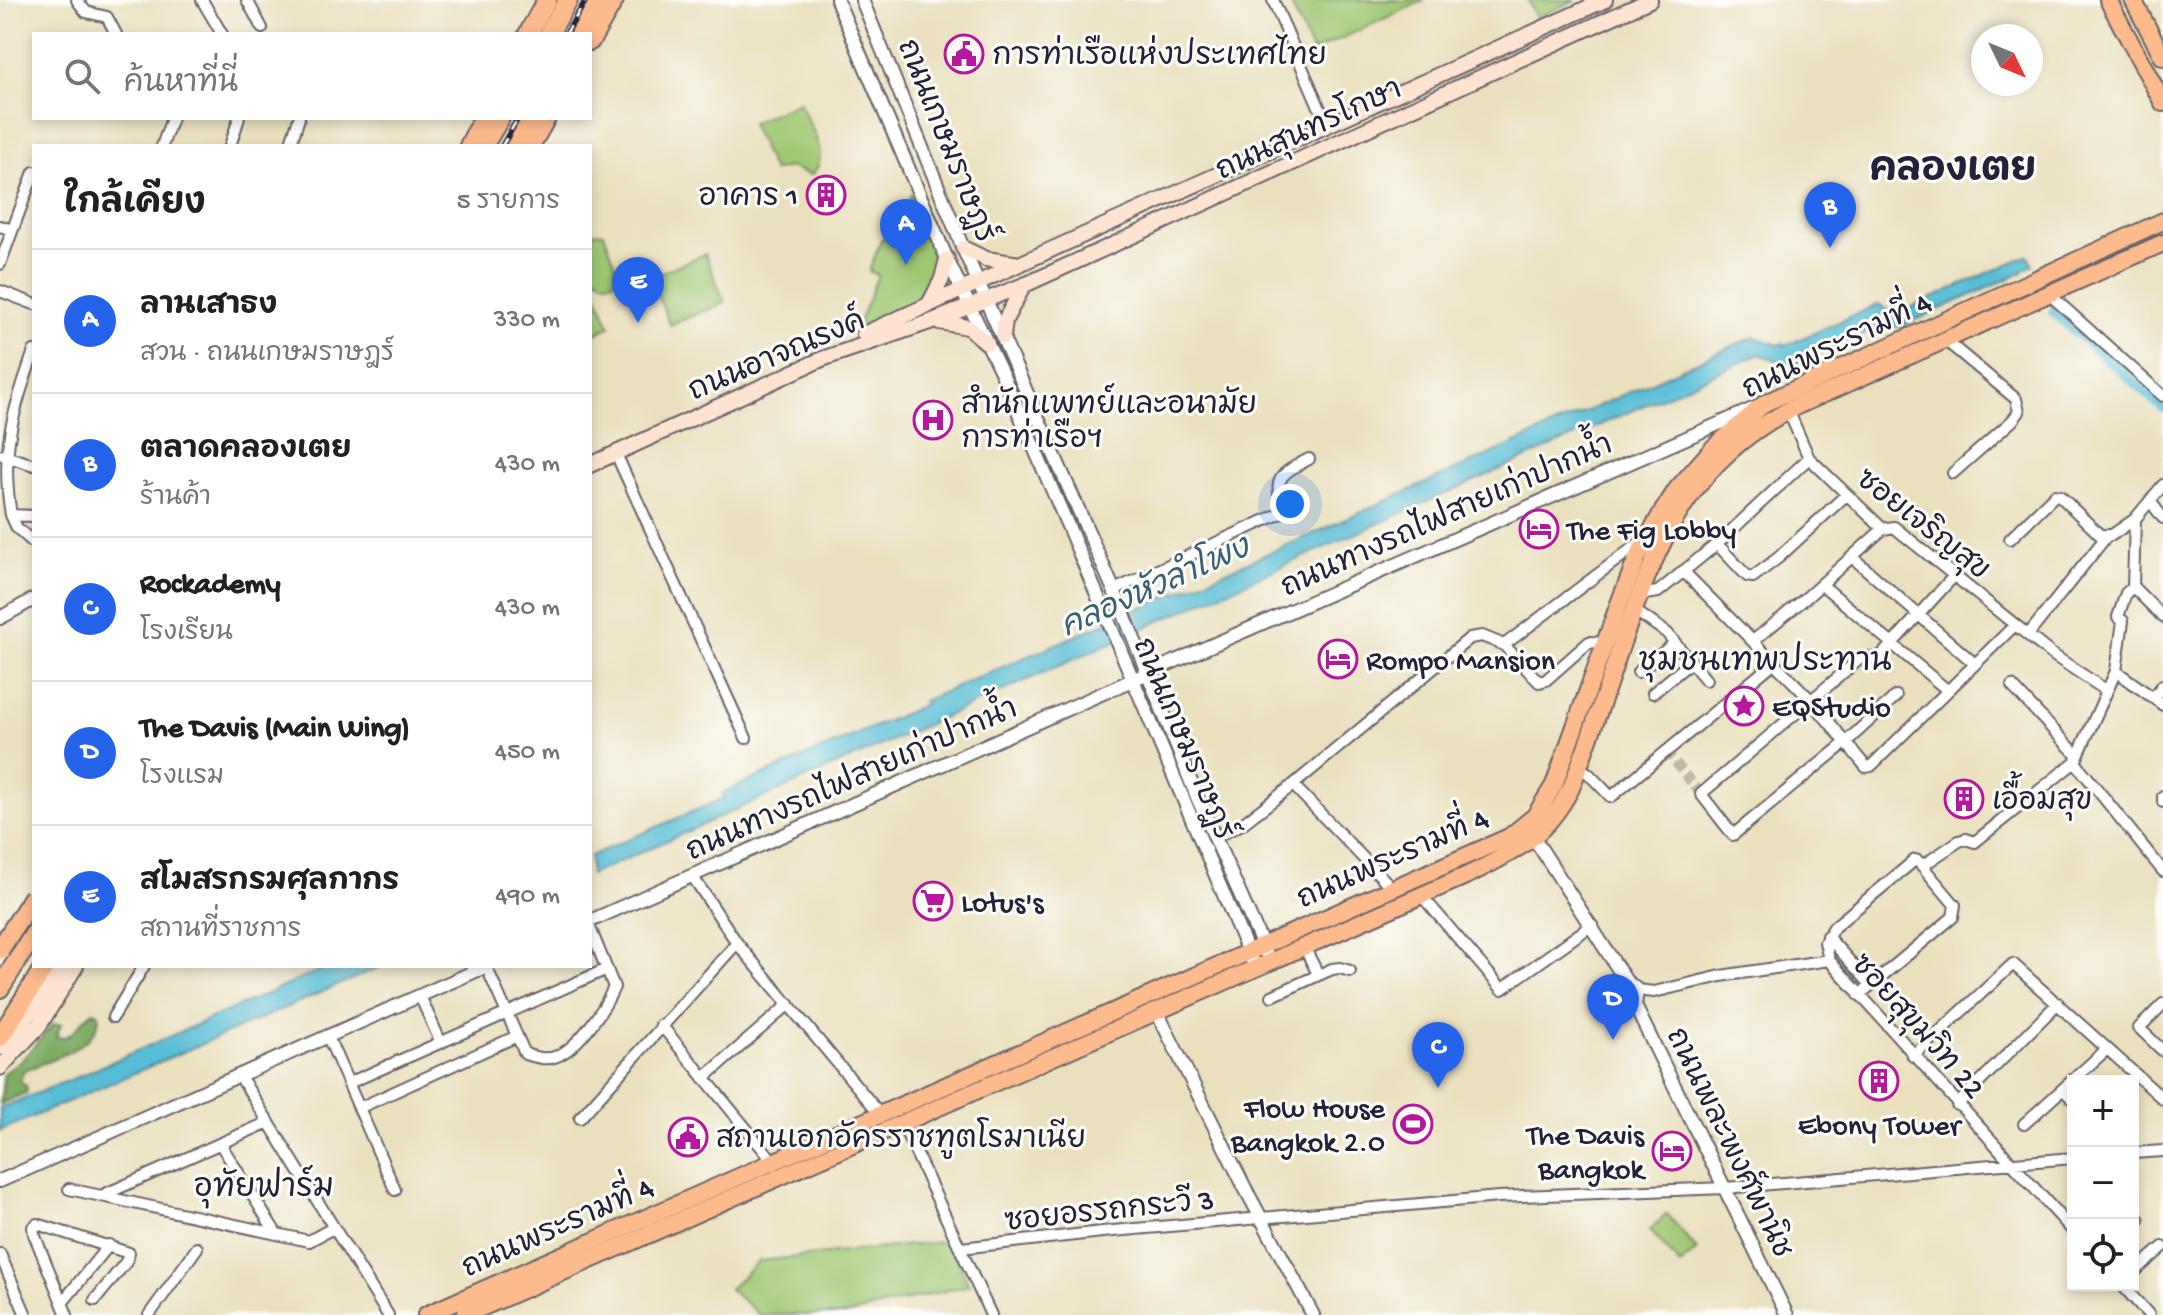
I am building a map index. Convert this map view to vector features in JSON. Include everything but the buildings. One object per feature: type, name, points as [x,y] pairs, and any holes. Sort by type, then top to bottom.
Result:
[{"type":"highway","points":[[529,32],[547,0]]},
{"type":"highway","points":[[550,32],[568,0]]},
{"type":"highway","points":[[580,32],[599,0]]},
{"type":"highway","points":[[592,38],[614,0]]},
{"type":"highway","points":[[470,144],[482,120]]},
{"type":"highway","points":[[484,144],[499,120]]},
{"type":"highway","points":[[515,144],[529,120]]},
{"type":"highway","points":[[531,144],[545,120]]},
{"type":"highway","points":[[0,949],[32,899]]},
{"type":"highway","points":[[0,988],[32,937]]},
{"type":"highway","points":[[0,1037],[44,968]]},
{"type":"main road","name":"ถนนสุนทรโกษา","points":[[979,283],[1605,0]]},
{"type":"main road","points":[[2108,0],[2163,103]]},
{"type":"main road","points":[[2120,0],[2163,82]]},
{"type":"main road","points":[[2133,0],[2163,57]]},
{"type":"main road","points":[[2143,0],[2163,36]]},
{"type":"main road","name":"ถนนสุนทรโกษา","points":[[987,301],[1642,3]]},
{"type":"main road","name":"ถนนพระรามที่ 4","points":[[465,1315],[1255,948],[1491,846],[1523,827],[1535,816],[1549,794],[1564,760],[1620,601],[1647,537],[1677,489],[1727,434],[1765,403],[2163,221]]},
{"type":"main road","name":"ถนนพระรามที่ 4","points":[[426,1315],[773,1161],[1157,1012],[1499,860],[1534,838],[1561,807],[1579,768],[1636,602],[1665,534],[1688,498],[1743,440],[1788,410],[2163,243]]},
{"type":"main road","points":[[963,248],[986,259],[1024,264]]},
{"type":"main road","points":[[928,306],[939,287],[947,259]]},
{"type":"main road","name":"ถนนอาจณรงค์","points":[[592,456],[979,283]]},
{"type":"main road","points":[[1003,337],[1005,320],[1024,285]]},
{"type":"main road","name":"ถนนอาจณรงค์","points":[[592,464],[822,359],[987,301]]},
{"type":"main road","points":[[930,322],[961,325],[976,332],[987,343]]},
{"type":"main road","points":[[0,1048],[18,1031],[62,968]]},
{"type":"main road","points":[[0,1068],[39,1026],[75,968]]},
{"type":"street","points":[[77,0],[86,12],[107,17],[115,32]]},
{"type":"street","points":[[202,0],[221,32]]},
{"type":"street","points":[[247,0],[262,28]]},
{"type":"street","name":"ถนนเกษมราษฎร์","points":[[837,0],[947,259],[1105,612],[1184,803],[1255,948]]},
{"type":"street","name":"ถนนเกษมราษฎร์","points":[[862,0],[963,248],[1137,644],[1262,965]]},
{"type":"street","points":[[1273,0],[1327,125]]},
{"type":"street","points":[[163,144],[170,120]]},
{"type":"street","points":[[231,144],[238,120]]},
{"type":"street","points":[[291,144],[298,120]]},
{"type":"street","points":[[0,264],[32,177]]},
{"type":"street","points":[[0,226],[12,230]]},
{"type":"street","points":[[0,291],[32,303]]},
{"type":"street","points":[[2049,294],[2163,396]]},
{"type":"street","points":[[1945,340],[2016,399],[2019,412],[1953,473]]},
{"type":"street","points":[[32,357],[6,433],[2,455],[2,476],[11,515],[17,528],[32,541]]},
{"type":"street","name":"ถนนทางรถไฟสายเก่าปากน้ำ","points":[[592,920],[1765,403]]},
{"type":"street","name":"ซอยเจริญสุข","points":[[1788,410],[1809,458],[1883,529],[1894,527],[2050,653],[2107,691]]},
{"type":"street","points":[[616,454],[746,738]]},
{"type":"street","points":[[2,455],[32,464]]},
{"type":"street","points":[[1706,680],[1636,602],[1658,592],[1717,544],[1809,458]]},
{"type":"street","points":[[1114,590],[1290,510],[1278,496],[1279,482],[1287,471],[1309,459]]},
{"type":"street","points":[[2028,635],[2106,537],[2135,519],[2163,485]]},
{"type":"street","points":[[1056,499],[1071,492]]},
{"type":"street","points":[[1717,544],[1747,576],[1753,577],[1846,495]]},
{"type":"street","points":[[2010,539],[2055,495],[2060,496],[2100,535],[2106,537]]},
{"type":"street","points":[[2150,501],[2163,518]]},
{"type":"street","points":[[11,515],[32,516]]},
{"type":"street","points":[[2135,519],[2133,587],[2163,617]]},
{"type":"street","points":[[1753,641],[1883,529]]},
{"type":"street","points":[[1504,645],[1647,537]]},
{"type":"street","points":[[1852,557],[1975,664]]},
{"type":"street","points":[[1683,571],[1811,700],[1862,765],[1871,766],[2015,625]]},
{"type":"street","points":[[1896,696],[1845,743],[1733,835],[1701,794],[1862,657],[1879,658],[1954,576]]},
{"type":"street","points":[[1821,584],[1947,690]]},
{"type":"street","points":[[1922,866],[1959,841],[1966,839],[1975,842],[2076,758],[2116,671],[2123,621],[2118,617],[2126,593],[2133,587]]},
{"type":"street","points":[[0,618],[32,600]]},
{"type":"street","points":[[1214,838],[1242,824],[1293,785],[1470,638],[1482,636],[1504,645],[1539,682],[1546,680],[1589,642],[1605,643]]},
{"type":"street","points":[[1638,672],[1675,643]]},
{"type":"street","points":[[1653,693],[1691,662]]},
{"type":"street","points":[[1579,768],[1611,797],[1775,662]]},
{"type":"street","points":[[2116,671],[2163,705]]},
{"type":"street","points":[[2153,698],[2163,685]]},
{"type":"street","points":[[2012,686],[2076,758],[2163,871]]},
{"type":"street","points":[[1293,785],[1393,889]]},
{"type":"street","points":[[2163,796],[2163,802]]},
{"type":"street","points":[[1184,803],[1197,797]]},
{"type":"street","points":[[1534,838],[1626,981],[1637,990]]},
{"type":"street","points":[[1829,960],[1825,948],[1827,936],[1915,860],[1922,866],[1955,905],[1953,917],[1859,995]]},
{"type":"street","points":[[693,877],[737,943],[892,1115],[961,1248],[991,1315]]},
{"type":"street","points":[[1421,895],[1502,989],[1592,925]]},
{"type":"street","points":[[488,968],[525,1054],[538,1058],[556,1057],[567,1050],[599,1014],[614,987],[592,933]]},
{"type":"street","points":[[1827,936],[1871,985]]},
{"type":"street","points":[[580,1118],[737,943]]},
{"type":"street","points":[[1304,947],[1318,974]]},
{"type":"street","name":"ซอยสุขุมวิท 22","points":[[1637,990],[1654,992],[1721,976],[1829,960],[2067,1224]]},
{"type":"street","points":[[1913,1056],[2013,964],[2163,1099]]},
{"type":"street","points":[[113,1017],[143,968]]},
{"type":"street","points":[[0,1181],[483,968]]},
{"type":"street","points":[[1272,996],[1336,968],[1350,971]]},
{"type":"street","points":[[349,1083],[607,969]]},
{"type":"street","name":"ถนนพละพงศ์พานิช","points":[[1637,990],[1635,1006],[1787,1315]]},
{"type":"street","points":[[420,996],[441,1043]]},
{"type":"street","points":[[1957,1105],[2058,1003]]},
{"type":"street","points":[[704,1078],[789,1004]]},
{"type":"street","points":[[2163,1004],[2139,1028],[2163,1051]]},
{"type":"street","points":[[1157,1012],[1313,1315]]},
{"type":"street","points":[[661,1025],[773,1161]]},
{"type":"street","points":[[359,1108],[517,1036]]},
{"type":"street","points":[[328,1037],[395,1190]]},
{"type":"street","points":[[2024,1124],[2107,1049]]},
{"type":"street","points":[[240,1076],[388,1315]]},
{"type":"street","points":[[2063,1090],[2067,1094]]},
{"type":"street","points":[[103,1195],[269,1122]]},
{"type":"street","points":[[221,1145],[276,1233]]},
{"type":"street","points":[[2158,1151],[2163,1163]]},
{"type":"street","name":"ซอยอรรถกระวี 3","points":[[961,1248],[1102,1232],[1499,1197],[1725,1188],[2067,1159]]},
{"type":"street","points":[[69,1189],[309,1241],[333,1228]]},
{"type":"street","points":[[67,1315],[34,1234],[35,1225],[45,1225],[126,1251],[129,1257],[95,1300]]},
{"type":"street","points":[[62,1303],[109,1245]]},
{"type":"street","points":[[2139,1268],[2163,1247]]},
{"type":"street","points":[[149,1315],[197,1248]]},
{"type":"street","points":[[0,1254],[26,1315]]},
{"type":"street","points":[[2127,1291],[2149,1315]]},
{"type":"green space","points":[[1289,0],[1425,0],[1312,52]]},
{"type":"green space","points":[[1528,0],[1576,0],[1536,18]]},
{"type":"green space","points":[[799,102],[819,149],[820,159],[811,175],[789,167],[773,171],[751,123]]},
{"type":"green space","points":[[911,194],[936,245],[940,261],[937,275],[925,298],[857,327],[878,275],[869,271],[882,238],[892,241]]},
{"type":"green space","points":[[594,232],[604,233],[619,274],[614,281],[605,282],[592,275]]},
{"type":"green space","points":[[705,254],[725,303],[670,325],[650,277]]},
{"type":"green space","points":[[598,296],[610,326],[592,336],[592,298]]},
{"type":"green space","points":[[94,1011],[98,1013],[98,1024],[92,1034],[72,1050],[24,1070],[20,1081],[27,1087],[27,1092],[0,1104],[4,1073],[22,1060],[53,1024],[61,1024],[56,1037],[68,1036]]},
{"type":"green space","points":[[1667,1214],[1697,1250],[1680,1265],[1650,1230]]},
{"type":"green space","points":[[949,1241],[969,1285],[846,1315],[760,1315],[729,1289],[759,1261]]},
{"type":"water","points":[[2028,255],[2033,265],[1900,327],[1886,324],[1791,365],[1759,354],[592,874],[592,855],[724,798],[722,793],[924,705],[923,701],[1299,540],[1732,346],[1754,337],[1785,346],[1879,304],[1887,310],[1901,312]]},
{"type":"water","points":[[325,968],[377,968],[0,1131],[0,1108]]},
{"type":"waterway","points":[[2053,312],[2163,408]]},
{"type":"tunnel","points":[[1666,751],[1701,794]]},
{"type":"railway","points":[[567,32],[586,0]]},
{"type":"railway","points":[[503,144],[517,120]]},
{"type":"railway","points":[[0,937],[32,906]]},
{"type":"place","name":"การท่าเรือแห่งประเทศไทย","points":[[964,54]]},
{"type":"place","name":"อาคาร 1","points":[[826,195]]},
{"type":"place","name":"ตลาดคลองเตย","points":[[1830,248]]},
{"type":"place","name":"ลานเสาธง","points":[[906,265]]},
{"type":"place","name":"สโมสรกรมศุลกากร","points":[[638,323]]},
{"type":"place","name":"สำนักแพทย์และอนามัย การท่าเรือฯ","points":[[933,420]]},
{"type":"place","name":"The Fig Lobby","points":[[1539,529]]},
{"type":"place","name":"Rompo Mansion","points":[[1338,659]]},
{"type":"place","name":"EQStudio","points":[[1744,706]]},
{"type":"place","name":"เอื้อมสุข","points":[[1964,799]]},
{"type":"place","name":"Lotus's","points":[[933,901]]},
{"type":"place","name":"The Davis (Main Wing)","points":[[1613,1040]]},
{"type":"place","name":"Ebony Tower","points":[[1879,1081]]},
{"type":"place","name":"Rockademy","points":[[1438,1088]]},
{"type":"place","name":"Flow House Bangkok 2.0","points":[[1413,1124]]},
{"type":"place","name":"สถานเอกอัครราชทูตโรมาเนีย","points":[[688,1137]]},
{"type":"place","name":"The Davis Bangkok","points":[[1672,1151]]},
{"type":"district","name":"คลองเตย","points":[[1953,166]]},
{"type":"district","name":"ชุมชนเทพประทาน","points":[[1765,659]]},
{"type":"district","name":"อุทัยฟาร์ม","points":[[264,1185]]},
{"type":"water label","name":"คลองหัวลำโพง","points":[[1154,585]]}]
